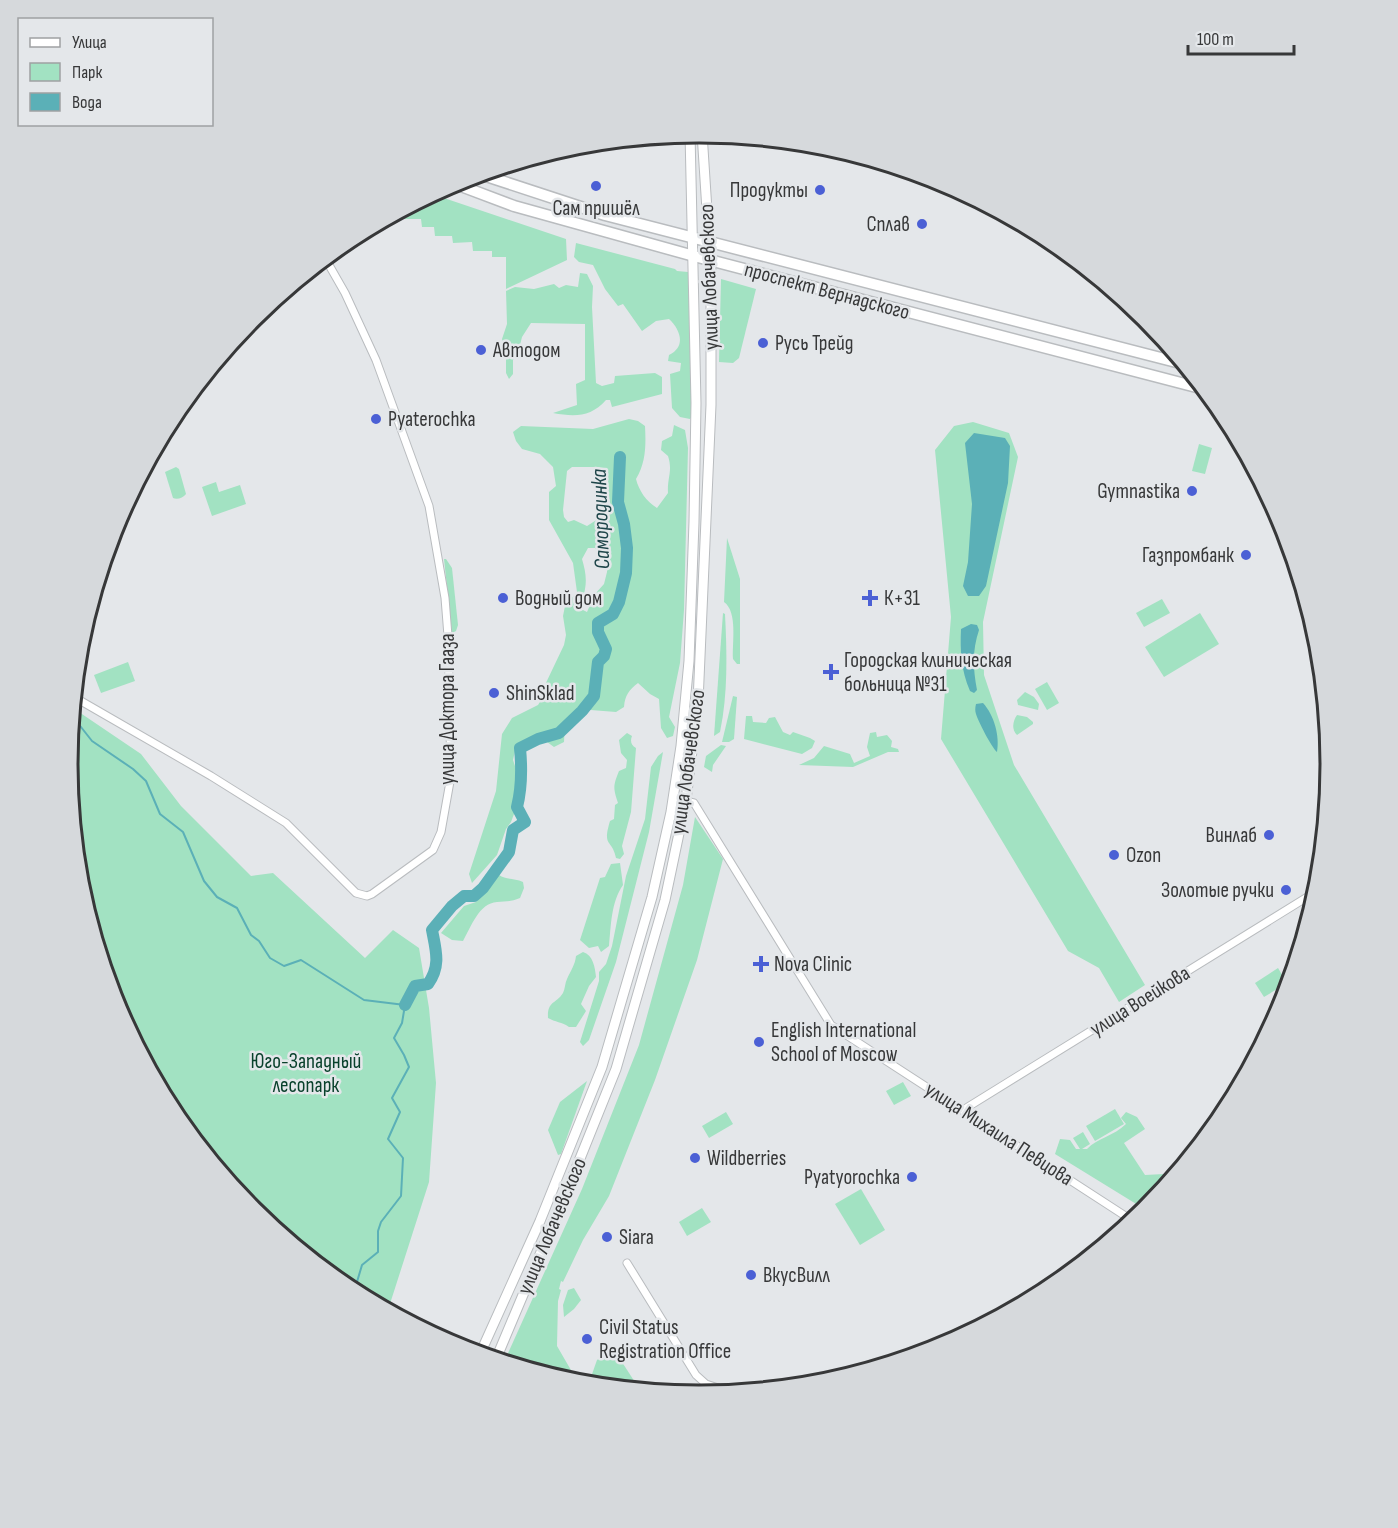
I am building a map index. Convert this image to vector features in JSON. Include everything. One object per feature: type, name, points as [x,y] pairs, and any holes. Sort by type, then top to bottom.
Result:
[{"type":"main road","name":"улица Лобачевского","points":[[483,1346],[540,1221],[602,1066],[652,897],[673,798],[681,746],[690,627],[696,403],[690,143]]},
{"type":"main road","name":"улица Лобачевского","points":[[499,1352],[616,1069],[665,900],[686,800],[698,702],[711,405],[710,259],[703,143]]},
{"type":"main road","name":"проспект Вернадского","points":[[493,178],[605,215],[1171,361]]},
{"type":"main road","name":"проспект Вернадского","points":[[466,188],[514,206],[694,256],[1192,386]]},
{"type":"street","name":"улица Доктора Гааза","points":[[81,701],[211,776],[286,823],[356,893],[367,896],[372,894],[433,850],[441,832],[451,776],[445,598],[429,506],[376,360],[345,293],[329,265]]},
{"type":"street","points":[[673,798],[686,800]]},
{"type":"street","name":"улица Михаила Певцова","points":[[686,800],[697,807],[831,1025],[1125,1216]]},
{"type":"street","name":"улица Воейкова","points":[[963,1110],[1305,898]]},
{"type":"street","points":[[627,1263],[696,1375],[708,1385]]},
{"type":"green space","points":[[444,198],[566,239],[567,260],[506,289],[506,257],[492,257],[492,251],[473,251],[472,242],[453,243],[452,236],[435,236],[434,227],[422,227],[421,219],[402,219]]},
{"type":"green space","points":[[576,243],[688,272],[693,415],[690,419],[680,417],[672,408],[670,374],[680,371],[681,363],[668,361],[669,355],[678,348],[680,343],[676,328],[669,319],[656,321],[642,331],[623,304],[618,306],[605,289],[593,265],[579,262],[574,257]]},
{"type":"green space","points":[[580,273],[587,274],[593,286],[596,383],[602,386],[614,383],[615,376],[655,373],[662,377],[662,394],[612,407],[610,400],[606,400],[588,413],[568,415],[553,413],[577,405],[576,384],[585,380],[585,324],[531,323],[522,337],[513,360],[513,374],[509,379],[506,373],[502,339],[507,324],[506,291],[515,287],[534,289],[554,284],[559,288],[566,285],[578,287]]},
{"type":"green space","points":[[721,279],[756,289],[739,358],[733,363],[719,362]]},
{"type":"green space","points":[[629,419],[645,426],[645,453],[636,479],[644,495],[657,508],[668,493],[670,470],[668,456],[661,450],[662,441],[672,436],[674,425],[685,430],[688,448],[684,610],[680,663],[669,717],[675,727],[673,736],[667,738],[661,728],[659,699],[638,683],[628,693],[624,707],[616,712],[578,709],[565,723],[564,742],[554,747],[536,734],[515,751],[513,760],[516,769],[514,814],[497,855],[472,883],[469,874],[496,791],[502,734],[512,718],[538,705],[543,697],[544,687],[564,645],[565,606],[577,592],[573,563],[549,520],[549,492],[556,486],[553,467],[540,454],[522,449],[513,432],[521,426],[593,429]],"holes":[[[572,467],[599,467],[604,472],[611,507],[587,526],[574,520],[568,522],[563,510],[567,471]],[[588,548],[595,548],[607,564],[607,572],[604,584],[595,594],[587,612],[581,609],[581,606],[586,582],[582,559]]]},
{"type":"green space","points":[[973,422],[1009,433],[1018,457],[983,622],[984,675],[1014,765],[1145,985],[1119,1002],[1099,968],[1068,951],[941,739],[951,617],[935,450],[954,426]]},
{"type":"green space","points":[[1199,444],[1212,448],[1205,474],[1192,471]]},
{"type":"green space","points":[[176,467],[179,469],[186,494],[176,499],[173,498],[165,472]]},
{"type":"green space","points":[[216,482],[219,492],[240,485],[246,504],[212,516],[202,487]]},
{"type":"green space","points":[[727,538],[740,579],[740,664],[733,659],[733,620],[724,602]]},
{"type":"green space","points":[[444,559],[452,568],[458,625],[456,631],[452,633]]},
{"type":"green space","points":[[1162,599],[1170,613],[1144,627],[1136,613]]},
{"type":"green space","points":[[723,613],[726,629],[726,688],[720,732],[714,736]]},
{"type":"green space","points":[[1200,613],[1219,644],[1164,677],[1145,647]]},
{"type":"green space","points":[[128,662],[135,681],[101,693],[94,675]]},
{"type":"green space","points":[[1047,682],[1059,703],[1047,710],[1035,689]]},
{"type":"green space","points":[[1025,692],[1034,697],[1039,704],[1038,710],[1018,705],[1017,700]]},
{"type":"green space","points":[[733,696],[737,697],[734,739],[722,742]]},
{"type":"green space","name":"Юго-Западный лесопарк","points":[[80,713],[141,754],[181,806],[251,876],[273,873],[365,958],[393,930],[419,948],[429,1008],[436,1083],[429,1182],[390,1303],[321,1257],[290,1231],[260,1203],[206,1142],[161,1074],[142,1039],[125,1002],[99,925],[83,845],[79,805]]},
{"type":"green space","points":[[1017,715],[1027,717],[1033,724],[1017,735],[1013,725]]},
{"type":"green space","points":[[746,716],[752,716],[753,722],[766,723],[769,718],[775,717],[783,732],[790,735],[793,732],[815,741],[812,748],[802,754],[744,739]]},
{"type":"green space","points":[[876,732],[877,737],[887,735],[892,741],[891,747],[898,749],[899,752],[888,752],[853,767],[799,765],[814,758],[824,746],[850,754],[854,763],[870,756],[867,747],[870,733]]},
{"type":"green space","points":[[627,733],[632,736],[631,743],[636,748],[631,812],[622,846],[624,854],[620,859],[616,858],[607,835],[610,821],[614,819],[615,805],[618,803],[614,787],[619,771],[626,768],[627,760],[621,753],[619,740]]},
{"type":"green space","points":[[721,745],[726,746],[713,765],[712,772],[704,767],[706,756]]},
{"type":"green space","points":[[663,752],[649,832],[616,962],[589,1040],[583,1046],[580,1042],[599,981],[599,972],[606,964],[612,946],[626,876],[645,819],[651,767]]},
{"type":"green space","points":[[695,817],[723,859],[697,960],[655,1080],[609,1196],[583,1240],[563,1282],[561,1281],[557,1346],[572,1372],[507,1355],[582,1189],[639,1045],[683,885]]},
{"type":"green space","points":[[620,863],[623,885],[614,906],[609,946],[601,952],[598,946],[589,948],[580,940],[600,878],[605,877],[611,864]]},
{"type":"green space","points":[[499,875],[523,882],[524,888],[520,898],[491,903],[485,907],[476,917],[463,941],[452,940],[441,933],[464,906],[476,902]]},
{"type":"green space","points":[[583,952],[591,959],[596,977],[581,1004],[586,1011],[576,1027],[569,1027],[548,1018],[548,1012],[550,1006],[563,993],[576,956]]},
{"type":"green space","points":[[1278,968],[1283,976],[1278,988],[1264,997],[1255,983]]},
{"type":"green space","points":[[587,1081],[561,1154],[558,1155],[548,1130],[560,1102]]},
{"type":"green space","points":[[903,1082],[911,1096],[894,1105],[886,1091]]},
{"type":"green space","points":[[1115,1109],[1124,1124],[1095,1141],[1086,1126]]},
{"type":"green space","points":[[726,1112],[733,1124],[709,1138],[702,1126]]},
{"type":"green space","points":[[1126,1112],[1137,1117],[1145,1129],[1124,1143],[1145,1175],[1165,1174],[1137,1204],[1055,1154],[1060,1139],[1070,1140],[1076,1149],[1080,1149],[1073,1138],[1083,1132],[1090,1144],[1082,1149],[1087,1149],[1126,1124],[1121,1118]]},
{"type":"green space","points":[[861,1189],[885,1230],[860,1245],[835,1204]]},
{"type":"green space","points":[[702,1208],[711,1222],[687,1236],[679,1222]]},
{"type":"green space","points":[[574,1288],[581,1300],[564,1317],[563,1305],[568,1290]]},
{"type":"green space","points":[[609,1352],[620,1359],[635,1382],[592,1375],[597,1360]]},
{"type":"water","points":[[974,433],[1005,438],[1010,446],[1008,483],[986,586],[979,596],[968,596],[963,586],[968,562],[972,504],[965,443]]},
{"type":"water","points":[[971,624],[977,625],[979,630],[974,652],[977,690],[974,693],[970,691],[967,683],[961,653],[961,629]]},
{"type":"water","points":[[983,703],[995,726],[998,739],[997,752],[985,734],[976,713],[976,704]]},
{"type":"waterway","name":"Самородинка","points":[[405,1005],[415,986],[428,984],[435,971],[436,958],[432,930],[452,906],[464,896],[474,896],[483,888],[509,852],[513,830],[525,822],[517,807],[521,778],[520,748],[538,739],[559,733],[594,696],[598,662],[604,656],[606,649],[598,632],[598,623],[613,614],[619,602],[626,573],[627,548],[618,502],[620,457]]},
{"type":"waterway","points":[[79,724],[92,741],[133,769],[146,781],[160,814],[183,832],[204,881],[217,897],[237,908],[251,935],[259,941],[270,958],[284,966],[301,960],[364,1000],[405,1005],[402,1023],[394,1038],[409,1067],[392,1098],[400,1112],[388,1139],[403,1158],[401,1196],[381,1222],[378,1231],[378,1252],[362,1265],[357,1282]]},
{"type":"place","name":"Сам пришёл","points":[[596,186]]},
{"type":"place","name":"Продукты","points":[[820,190]]},
{"type":"place","name":"Сплав","points":[[922,224]]},
{"type":"place","name":"Русь Трейд","points":[[763,343]]},
{"type":"place","name":"Автодом","points":[[481,350]]},
{"type":"place","name":"Pyaterochka","points":[[376,419]]},
{"type":"place","name":"Gymnastika","points":[[1192,491]]},
{"type":"place","name":"Газпромбанк","points":[[1246,555]]},
{"type":"place","name":"Водный дом","points":[[503,598]]},
{"type":"place","name":"К+31","points":[[870,598]]},
{"type":"place","name":"Городская клиническая больница №31","points":[[831,672]]},
{"type":"place","name":"ShinSklad","points":[[494,693]]},
{"type":"place","name":"Винлаб","points":[[1269,835]]},
{"type":"place","name":"Ozon","points":[[1114,855]]},
{"type":"place","name":"Золотые ручки","points":[[1286,890]]},
{"type":"place","name":"Nova Clinic","points":[[761,964]]},
{"type":"place","name":"English International School of Moscow","points":[[759,1042]]},
{"type":"place","name":"Wildberries","points":[[695,1158]]},
{"type":"place","name":"Pyatyorochka","points":[[912,1177]]},
{"type":"place","name":"Siara","points":[[607,1237]]},
{"type":"place","name":"ВкусВилл","points":[[751,1275]]},
{"type":"place","name":"Civil Status Registration Office","points":[[587,1339]]}]
